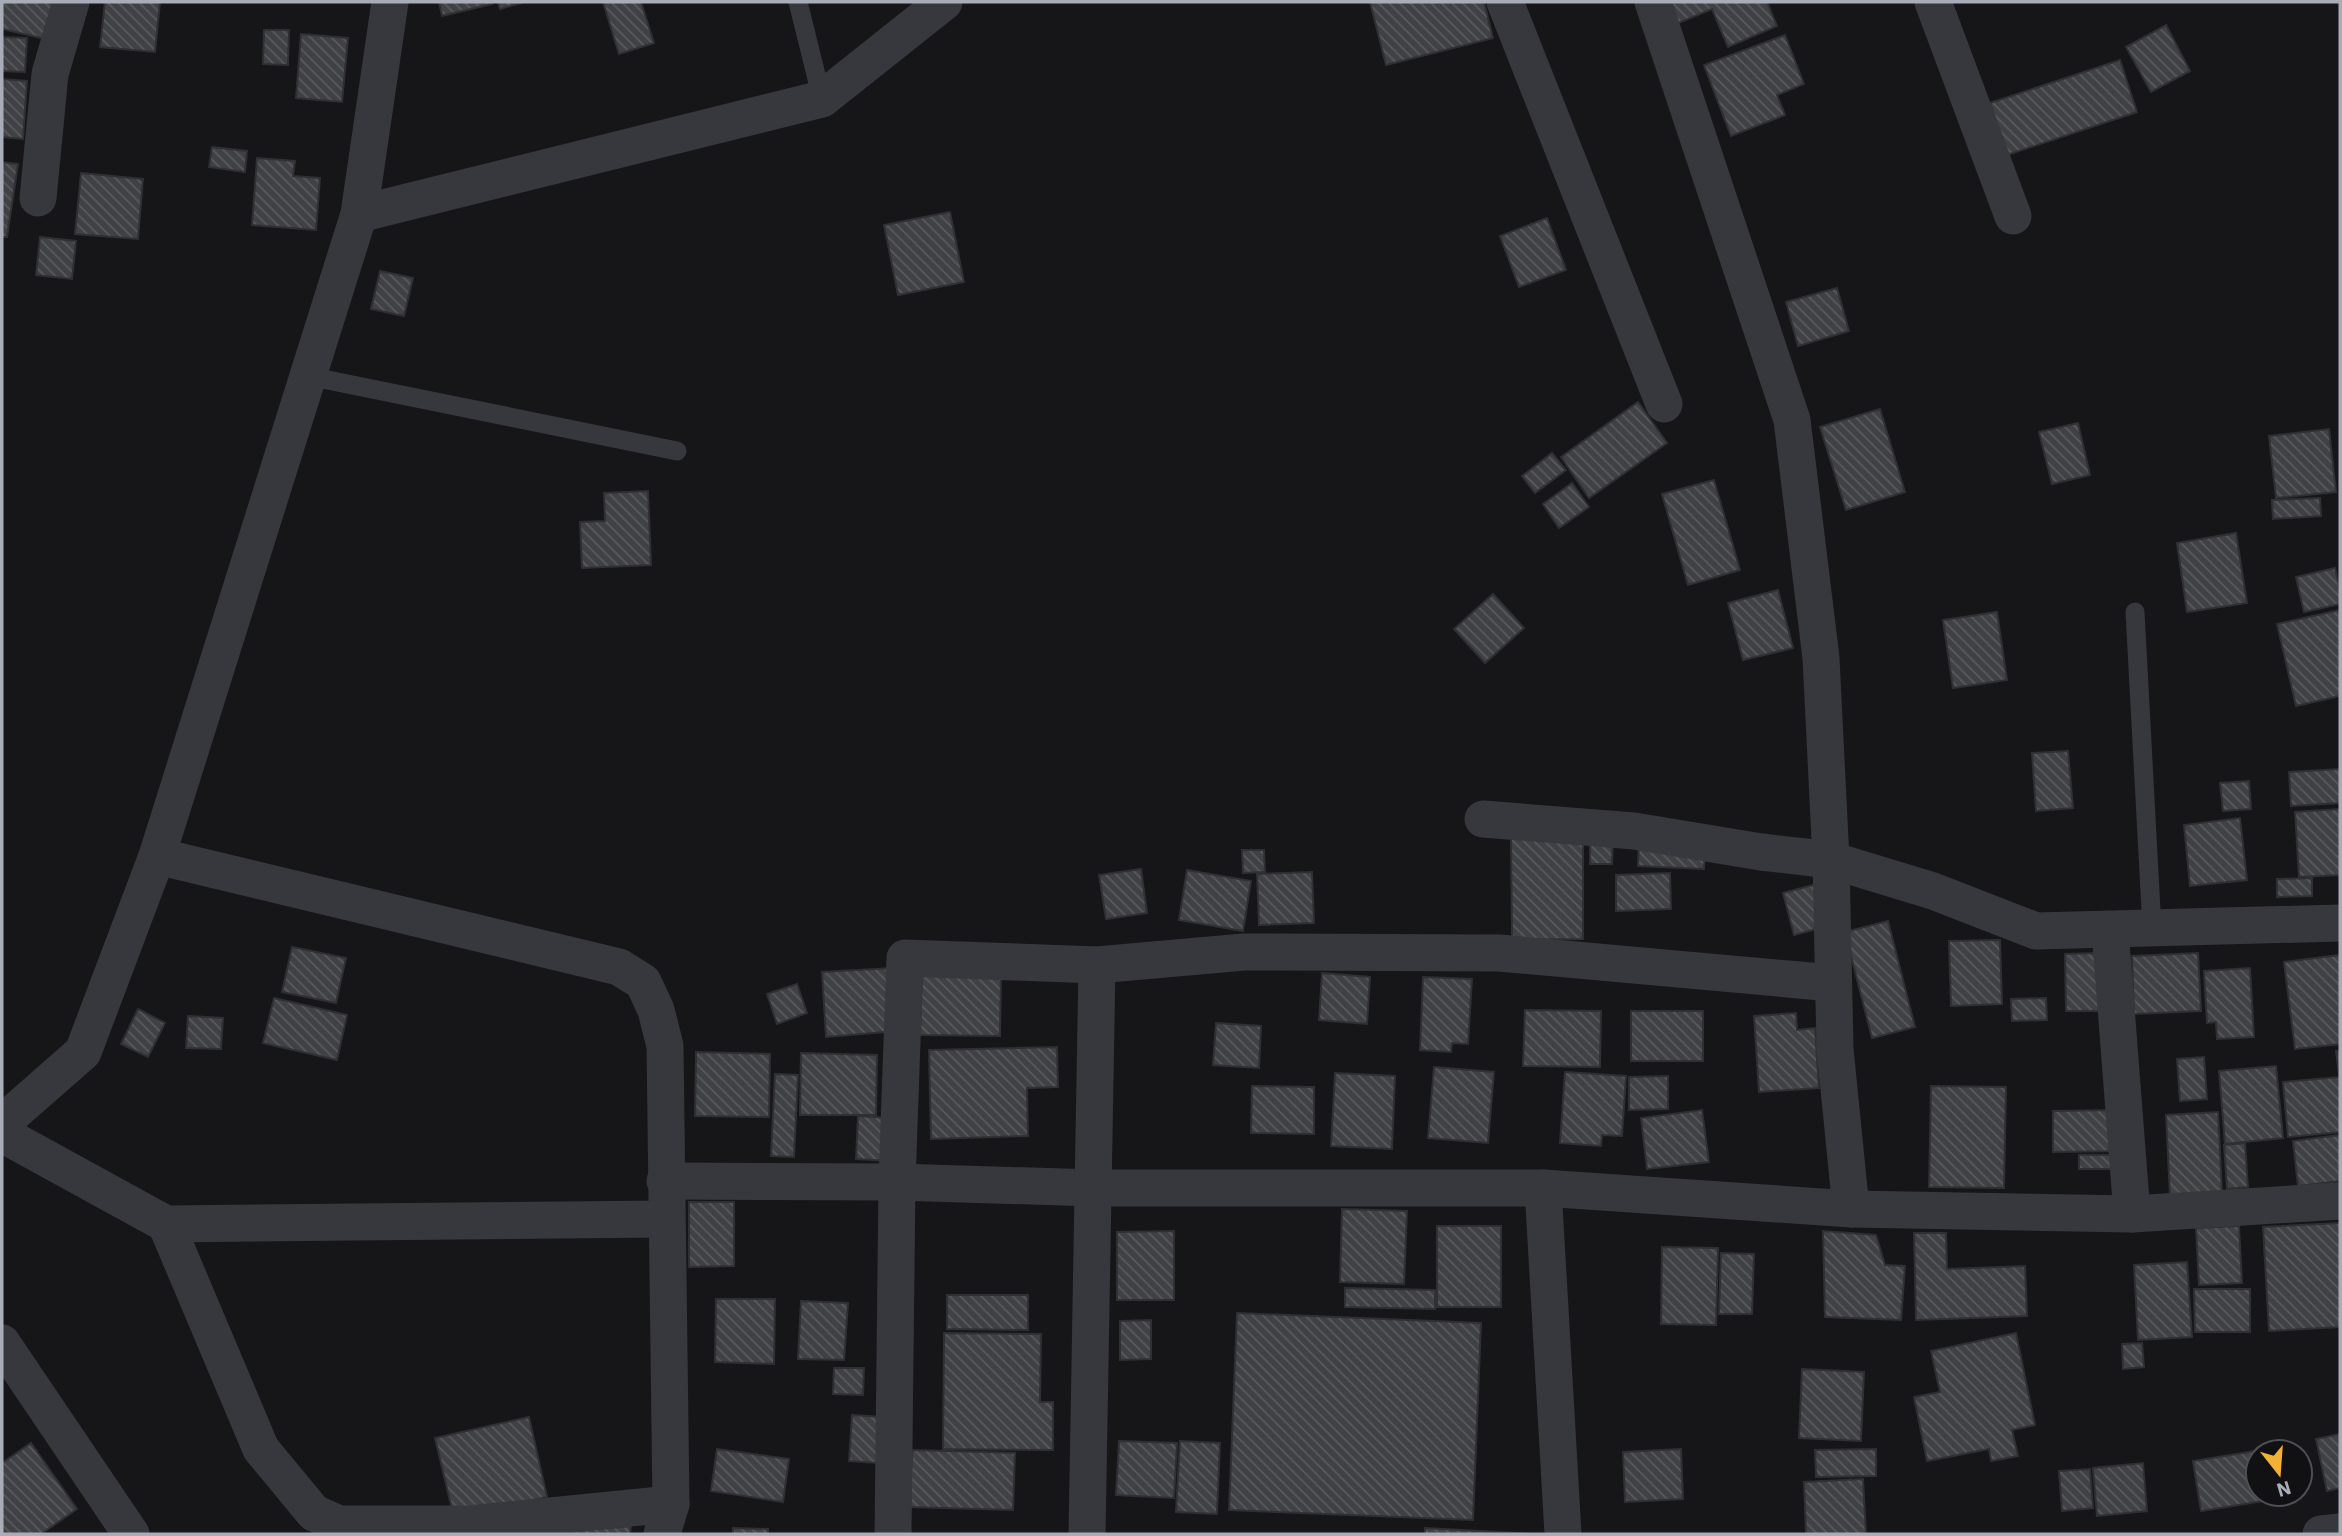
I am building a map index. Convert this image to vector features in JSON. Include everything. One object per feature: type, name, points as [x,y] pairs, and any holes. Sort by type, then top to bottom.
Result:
[{"type":"street","points":[[38,198],[50,74],[71,2]]},
{"type":"street","points":[[2,1123],[83,1052],[157,856],[359,214],[390,2]]},
{"type":"street","points":[[359,214],[822,99],[944,2]]},
{"type":"street","points":[[1505,2],[1664,404]]},
{"type":"street","points":[[1653,2],[1792,420],[1821,658],[1831,860],[1835,1049],[1851,1209]]},
{"type":"street","points":[[1933,2],[2013,216]]},
{"type":"street","points":[[1482,819],[1634,831],[1831,860],[1933,891],[2036,930],[2340,923]]},
{"type":"street","points":[[157,856],[619,967],[643,982],[656,1010],[665,1046],[666,1519],[338,1524],[314,1513],[261,1449],[166,1224]]},
{"type":"street","points":[[2110,930],[2132,1214]]},
{"type":"street","points":[[893,1534],[897,1182],[905,958],[1097,965],[1244,952],[1499,953],[1833,983]]},
{"type":"street","points":[[1087,1534],[1097,965]]},
{"type":"street","points":[[2,1134],[166,1224],[666,1219]]},
{"type":"street","points":[[665,1181],[897,1182],[1095,1188],[1543,1188],[1851,1209],[2132,1214],[2340,1201]]},
{"type":"street","points":[[1543,1188],[1563,1534]]},
{"type":"street","points":[[2,1343],[131,1534]]},
{"type":"street","points":[[2321,1534],[2340,1532]]},
{"type":"lane","points":[[798,2],[822,99]]},
{"type":"lane","points":[[308,376],[677,452]]},
{"type":"lane","points":[[2135,612],[2152,929]]},
{"type":"building","points":[[2,2],[67,2],[59,42],[2,29]]},
{"type":"building","points":[[105,2],[160,2],[155,52],[100,47]]},
{"type":"building","points":[[439,2],[491,2],[492,4],[442,16]]},
{"type":"building","points":[[498,2],[525,2],[500,9]]},
{"type":"building","points":[[603,2],[641,2],[654,43],[619,54]]},
{"type":"building","points":[[1370,2],[1484,2],[1493,38],[1386,65]]},
{"type":"building","points":[[1667,2],[1767,2],[1777,26],[1728,47],[1712,9],[1676,24]]},
{"type":"building","points":[[2166,25],[2190,71],[2151,92],[2126,47]]},
{"type":"building","points":[[264,30],[289,30],[288,65],[263,64]]},
{"type":"building","points":[[301,34],[348,38],[342,102],[296,98]]},
{"type":"building","points":[[1785,35],[1804,84],[1777,95],[1785,115],[1731,136],[1704,65]]},
{"type":"building","points":[[2,37],[27,38],[25,72],[2,71]]},
{"type":"building","points":[[2120,60],[2137,112],[2007,155],[1990,103]]},
{"type":"building","points":[[2,79],[27,81],[23,139],[2,137]]},
{"type":"building","points":[[212,147],[247,151],[245,172],[209,167]]},
{"type":"building","points":[[257,158],[295,161],[293,176],[320,178],[316,230],[252,225]]},
{"type":"building","points":[[2,162],[18,164],[7,237],[2,237]]},
{"type":"building","points":[[81,173],[143,179],[138,239],[75,234]]},
{"type":"building","points":[[950,212],[964,282],[898,295],[884,225]]},
{"type":"building","points":[[1547,218],[1566,270],[1519,287],[1500,236]]},
{"type":"building","points":[[40,237],[76,241],[72,279],[36,275]]},
{"type":"building","points":[[380,271],[413,278],[404,316],[371,309]]},
{"type":"building","points":[[1837,288],[1849,331],[1798,346],[1786,302]]},
{"type":"building","points":[[1638,402],[1667,443],[1589,498],[1561,457]]},
{"type":"building","points":[[1880,409],[1905,492],[1846,510],[1820,427]]},
{"type":"building","points":[[2078,423],[2090,475],[2052,484],[2039,432]]},
{"type":"building","points":[[2329,429],[2336,492],[2276,498],[2269,436]]},
{"type":"building","points":[[1552,453],[1566,470],[1535,493],[1522,476]]},
{"type":"building","points":[[1714,480],[1740,570],[1688,585],[1662,494]]},
{"type":"building","points":[[1572,483],[1589,507],[1559,528],[1543,504]]},
{"type":"building","points":[[648,491],[651,565],[582,568],[580,522],[605,521],[604,493]]},
{"type":"building","points":[[2320,498],[2321,516],[2273,519],[2272,500]]},
{"type":"building","points":[[2236,533],[2247,603],[2187,612],[2177,543]]},
{"type":"building","points":[[2335,568],[2340,604],[2304,612],[2296,577]]},
{"type":"building","points":[[1778,590],[1793,648],[1743,660],[1728,603]]},
{"type":"building","points":[[1493,594],[1524,628],[1485,663],[1454,629]]},
{"type":"building","points":[[2340,610],[2340,696],[2296,706],[2277,624]]},
{"type":"building","points":[[1997,612],[2007,680],[1953,688],[1943,620]]},
{"type":"building","points":[[2068,751],[2073,808],[2036,811],[2032,753]]},
{"type":"building","points":[[2340,769],[2340,803],[2291,806],[2289,772]]},
{"type":"building","points":[[2249,781],[2251,809],[2223,811],[2220,783]]},
{"type":"building","points":[[2340,809],[2340,875],[2299,877],[2295,812]]},
{"type":"building","points":[[2240,818],[2247,880],[2190,886],[2184,825]]},
{"type":"building","points":[[1590,835],[1613,835],[1612,864],[1590,864]]},
{"type":"building","points":[[1583,837],[1583,939],[1512,940],[1511,838]]},
{"type":"building","points":[[1639,842],[1705,846],[1704,869],[1638,866]]},
{"type":"building","points":[[1242,850],[1264,850],[1265,872],[1243,873]]},
{"type":"building","points":[[1141,869],[1147,913],[1106,919],[1099,875]]},
{"type":"building","points":[[1187,870],[1251,881],[1243,931],[1179,920]]},
{"type":"building","points":[[1312,872],[1314,923],[1259,925],[1257,874]]},
{"type":"building","points":[[1670,873],[1671,909],[1616,911],[1616,875]]},
{"type":"building","points":[[2312,878],[2312,896],[2277,897],[2277,879]]},
{"type":"building","points":[[1817,884],[1828,926],[1794,935],[1783,893]]},
{"type":"building","points":[[1888,921],[1915,1027],[1872,1038],[1845,932]]},
{"type":"building","points":[[2000,940],[2002,1004],[1951,1006],[1949,941]]},
{"type":"building","points":[[292,947],[346,958],[336,1003],[282,992]]},
{"type":"building","points":[[2100,953],[2101,1011],[2066,1011],[2065,954]]},
{"type":"building","points":[[2198,953],[2201,1011],[2134,1014],[2132,956]]},
{"type":"building","points":[[2340,955],[2340,1044],[2295,1049],[2284,962]]},
{"type":"building","points":[[893,968],[897,1031],[826,1037],[822,972]]},
{"type":"building","points":[[2250,968],[2254,1037],[2217,1039],[2216,1022],[2207,1023],[2204,971]]},
{"type":"building","points":[[1322,973],[1370,977],[1367,1024],[1319,1020]]},
{"type":"building","points":[[922,974],[1001,976],[1000,1036],[920,1035]]},
{"type":"building","points":[[1423,977],[1472,979],[1468,1044],[1452,1043],[1451,1052],[1420,1050]]},
{"type":"building","points":[[797,984],[807,1013],[777,1024],[767,994]]},
{"type":"building","points":[[274,998],[347,1015],[337,1060],[263,1043]]},
{"type":"building","points":[[2046,998],[2047,1020],[2012,1021],[2011,999]]},
{"type":"building","points":[[138,1009],[165,1023],[148,1057],[121,1044]]},
{"type":"building","points":[[1525,1010],[1601,1011],[1600,1067],[1523,1066]]},
{"type":"building","points":[[1631,1011],[1703,1011],[1703,1061],[1631,1061]]},
{"type":"building","points":[[1796,1013],[1797,1030],[1815,1028],[1819,1088],[1759,1092],[1754,1016]]},
{"type":"building","points":[[188,1016],[223,1018],[221,1049],[186,1048]]},
{"type":"building","points":[[1216,1023],[1261,1026],[1259,1068],[1213,1065]]},
{"type":"building","points":[[1057,1047],[1058,1087],[1027,1088],[1028,1136],[931,1139],[929,1050]]},
{"type":"building","points":[[2336,1051],[2340,1051],[2339,1074]]},
{"type":"building","points":[[696,1052],[770,1054],[769,1117],[695,1116]]},
{"type":"building","points":[[801,1053],[877,1055],[876,1115],[800,1115]]},
{"type":"building","points":[[2204,1057],[2207,1099],[2180,1101],[2177,1059]]},
{"type":"building","points":[[2276,1066],[2283,1138],[2225,1144],[2219,1071]]},
{"type":"building","points":[[1434,1067],[1494,1072],[1488,1143],[1428,1138]]},
{"type":"building","points":[[1565,1072],[1626,1076],[1622,1136],[1602,1135],[1601,1146],[1560,1143]]},
{"type":"building","points":[[1335,1073],[1395,1076],[1392,1149],[1331,1146]]},
{"type":"building","points":[[775,1074],[798,1075],[794,1157],[771,1156]]},
{"type":"building","points":[[1668,1076],[1668,1109],[1629,1110],[1629,1077]]},
{"type":"building","points":[[2340,1077],[2340,1132],[2288,1137],[2283,1082]]},
{"type":"building","points":[[1252,1086],[1314,1087],[1314,1134],[1251,1133]]},
{"type":"building","points":[[1931,1086],[2006,1087],[2004,1188],[1929,1187]]},
{"type":"building","points":[[1702,1110],[1709,1162],[1647,1169],[1641,1118]]},
{"type":"building","points":[[2118,1110],[2119,1151],[2053,1152],[2053,1111]]},
{"type":"building","points":[[2218,1112],[2222,1193],[2170,1196],[2166,1115]]},
{"type":"building","points":[[858,1116],[893,1118],[892,1161],[856,1159]]},
{"type":"building","points":[[2340,1135],[2340,1181],[2298,1186],[2293,1141]]},
{"type":"building","points":[[2245,1143],[2248,1187],[2227,1189],[2224,1145]]},
{"type":"building","points":[[2079,1155],[2117,1155],[2117,1169],[2079,1169]]},
{"type":"building","points":[[689,1202],[734,1202],[734,1266],[689,1267]]},
{"type":"building","points":[[1342,1209],[1407,1211],[1404,1284],[1340,1282]]},
{"type":"building","points":[[2340,1223],[2340,1327],[2269,1331],[2263,1227]]},
{"type":"building","points":[[1437,1226],[1501,1226],[1501,1307],[1437,1307]]},
{"type":"building","points":[[2239,1226],[2242,1283],[2199,1285],[2196,1228]]},
{"type":"building","points":[[1174,1231],[1174,1300],[1117,1300],[1117,1232]]},
{"type":"building","points":[[1823,1231],[1876,1235],[1885,1265],[1905,1266],[1901,1320],[1825,1317]]},
{"type":"building","points":[[1914,1233],[1946,1233],[1947,1269],[2025,1266],[2027,1316],[1916,1320]]},
{"type":"building","points":[[1662,1247],[1718,1248],[1716,1325],[1661,1324]]},
{"type":"building","points":[[1721,1253],[1754,1254],[1752,1314],[1719,1314]]},
{"type":"building","points":[[2187,1262],[2192,1337],[2138,1340],[2134,1265]]},
{"type":"building","points":[[1345,1288],[1435,1290],[1435,1309],[1345,1307]]},
{"type":"building","points":[[2194,1289],[2250,1289],[2250,1332],[2195,1332]]},
{"type":"building","points":[[947,1295],[1028,1295],[1028,1330],[947,1329]]},
{"type":"building","points":[[716,1299],[775,1299],[774,1364],[715,1362]]},
{"type":"building","points":[[801,1301],[848,1303],[844,1360],[798,1359]]},
{"type":"building","points":[[1237,1313],[1481,1323],[1473,1520],[1229,1510]]},
{"type":"building","points":[[1151,1320],[1151,1359],[1120,1360],[1120,1321]]},
{"type":"building","points":[[944,1333],[1041,1334],[1040,1402],[1053,1402],[1053,1450],[943,1449]]},
{"type":"building","points":[[2016,1333],[2035,1425],[2012,1430],[2018,1456],[1991,1461],[1989,1449],[1927,1461],[1914,1397],[1940,1392],[1931,1351]]},
{"type":"building","points":[[2142,1343],[2144,1367],[2123,1369],[2122,1344]]},
{"type":"building","points":[[834,1368],[864,1368],[863,1395],[833,1394]]},
{"type":"building","points":[[1802,1369],[1864,1372],[1861,1441],[1799,1438]]},
{"type":"building","points":[[852,1415],[882,1417],[878,1463],[849,1461]]},
{"type":"building","points":[[529,1417],[547,1497],[454,1518],[435,1438]]},
{"type":"building","points":[[2340,1434],[2340,1488],[2327,1491],[2316,1439]]},
{"type":"building","points":[[1119,1441],[1177,1443],[1174,1498],[1116,1495]]},
{"type":"building","points":[[1180,1441],[1220,1443],[1217,1514],[1176,1512]]},
{"type":"building","points":[[31,1443],[77,1509],[41,1534],[2,1534],[2,1463]]},
{"type":"building","points":[[717,1449],[789,1459],[783,1502],[711,1491]]},
{"type":"building","points":[[1681,1449],[1683,1499],[1625,1502],[1623,1452]]},
{"type":"building","points":[[1876,1449],[1876,1476],[1816,1477],[1815,1450]]},
{"type":"building","points":[[912,1450],[1015,1453],[1013,1510],[910,1507]]},
{"type":"building","points":[[2244,1453],[2244,1504],[2201,1511],[2193,1461]]},
{"type":"building","points":[[2143,1463],[2147,1511],[2097,1516],[2093,1468]]},
{"type":"building","points":[[2090,1469],[2093,1508],[2062,1511],[2059,1471]]},
{"type":"building","points":[[1863,1479],[1866,1534],[1806,1534],[1804,1482]]},
{"type":"building","points":[[631,1526],[630,1534],[540,1534]]},
{"type":"building","points":[[733,1528],[768,1529],[768,1534],[733,1534]]},
{"type":"building","points":[[1425,1528],[1533,1534],[1425,1534]]}]
